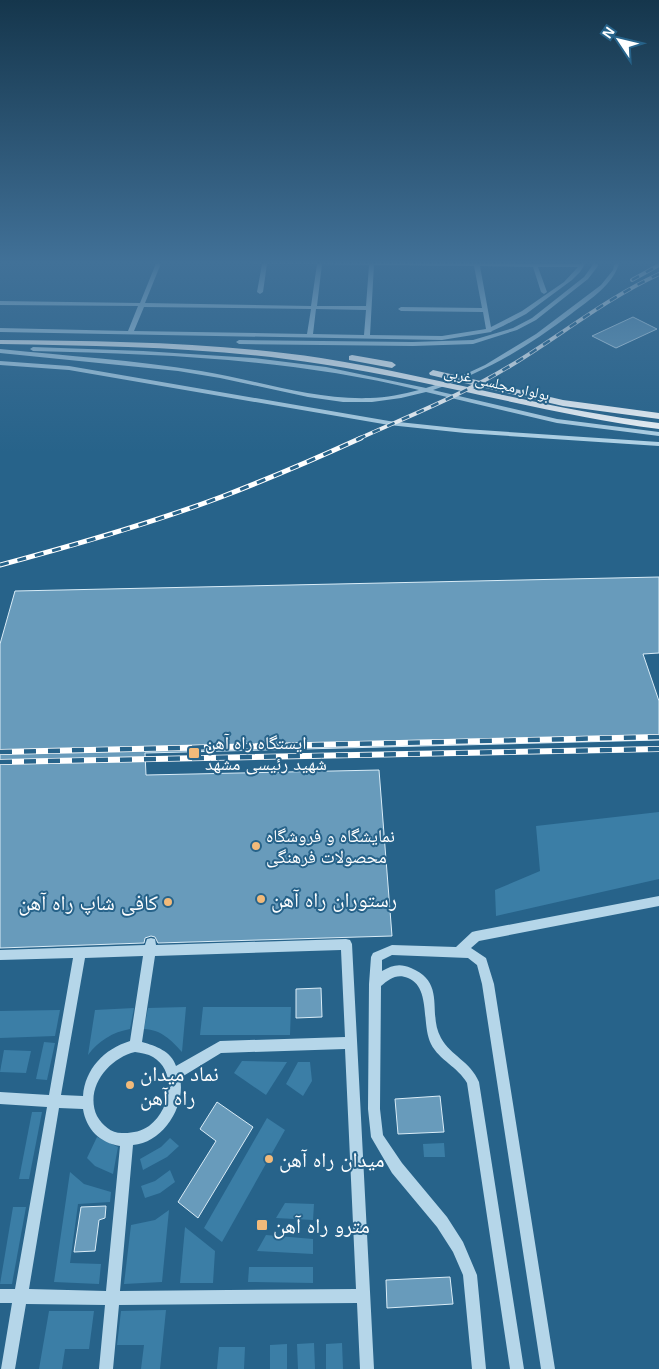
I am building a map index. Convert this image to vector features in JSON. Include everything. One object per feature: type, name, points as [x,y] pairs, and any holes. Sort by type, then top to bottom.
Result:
[{"type":"main road","name":"بولوار مجلسی غربی","points":[[0,335],[177,338],[238,342],[374,361],[562,403],[659,416]]},
{"type":"main road","name":"بولوار مجلسی غربی","points":[[0,342],[194,347],[321,361],[404,376],[558,411],[617,422],[659,426]]},
{"type":"main road","points":[[0,348],[84,343]]},
{"type":"street","points":[[131,331],[134,325]]},
{"type":"street","points":[[310,336],[312,325]]},
{"type":"street","points":[[367,337],[368,325]]},
{"type":"street","points":[[488,325],[489,331]]},
{"type":"street","points":[[0,330],[442,338],[472,335],[505,325]]},
{"type":"street","points":[[238,342],[413,344],[473,342],[523,325]]},
{"type":"street","points":[[0,348],[143,364],[234,378],[318,397],[370,401],[423,392],[473,372],[535,339],[553,325]]},
{"type":"street","points":[[0,348],[190,354],[283,363],[402,384],[542,418],[659,434]]},
{"type":"street","points":[[0,363],[88,371],[389,424],[659,444]]},
{"type":"street","points":[[457,953],[476,936],[659,901]]},
{"type":"street","points":[[0,955],[150,947],[346,944],[367,1369]]},
{"type":"street","points":[[135,1046],[150,947]]},
{"type":"street","points":[[479,1369],[470,1274],[458,1247],[442,1222],[397,1168],[377,1137],[374,1109],[376,963],[378,957],[392,950],[470,953],[482,962],[485,971],[548,1369]]},
{"type":"street","points":[[8,1369],[80,952]]},
{"type":"street","points":[[375,984],[380,978],[394,971],[404,971],[422,979],[428,987],[433,1033],[436,1042],[469,1073],[473,1082],[517,1369]]},
{"type":"street","points":[[175,1074],[220,1047],[350,1043]]},
{"type":"street","points":[[135,1046],[148,1047],[160,1052],[169,1061],[175,1074],[176,1088],[173,1104],[166,1118],[155,1130],[142,1138],[127,1141],[112,1139],[100,1131],[92,1119],[88,1103],[90,1087],[96,1071],[114,1054],[135,1046]]},
{"type":"street","points":[[0,1098],[88,1103]]},
{"type":"street","points":[[106,1369],[127,1141]]},
{"type":"street","points":[[0,1296],[112,1298],[363,1296]]},
{"type":"shaded area","points":[[659,812],[659,879],[496,916],[495,890],[540,871],[536,826]]},
{"type":"shaded area","points":[[186,1007],[182,1052],[161,1034],[144,1029],[148,1008]]},
{"type":"shaded area","points":[[203,1007],[291,1007],[290,1035],[200,1035]]},
{"type":"shaded area","points":[[134,1008],[130,1029],[106,1038],[96,1045],[88,1055],[95,1010]]},
{"type":"shaded area","points":[[60,1010],[55,1036],[0,1038],[0,1011]]},
{"type":"shaded area","points":[[44,1042],[55,1043],[47,1080],[36,1079]]},
{"type":"shaded area","points":[[4,1050],[31,1051],[26,1073],[0,1072]]},
{"type":"shaded area","points":[[242,1061],[287,1062],[266,1095],[234,1073]]},
{"type":"shaded area","points":[[298,1062],[310,1062],[312,1081],[303,1096],[286,1084]]},
{"type":"shaded area","points":[[32,1112],[42,1112],[29,1179],[19,1179]]},
{"type":"shaded area","points":[[267,1118],[285,1130],[222,1242],[204,1228]]},
{"type":"shaded area","points":[[97,1137],[118,1147],[113,1174],[95,1166],[87,1158]]},
{"type":"shaded area","points":[[170,1138],[179,1146],[167,1157],[143,1170],[140,1159],[161,1147]]},
{"type":"shaded area","points":[[444,1143],[445,1157],[424,1157],[423,1144]]},
{"type":"shaded area","points":[[170,1170],[175,1182],[160,1193],[145,1198],[141,1186],[155,1181]]},
{"type":"shaded area","points":[[70,1172],[84,1184],[111,1192],[110,1202],[78,1204],[70,1263],[101,1264],[99,1284],[54,1282]]},
{"type":"shaded area","points":[[285,1203],[314,1204],[313,1220],[276,1218]]},
{"type":"shaded area","points":[[13,1207],[26,1207],[12,1284],[0,1284]]},
{"type":"shaded area","points":[[169,1210],[162,1282],[124,1284],[131,1225],[155,1220]]},
{"type":"shaded area","points":[[185,1227],[215,1251],[213,1283],[180,1283]]},
{"type":"shaded area","points":[[266,1235],[313,1239],[313,1254],[257,1251]]},
{"type":"shaded area","points":[[249,1267],[313,1267],[313,1283],[248,1282]]},
{"type":"shaded area","points":[[166,1310],[160,1369],[141,1369],[144,1345],[117,1345],[121,1311]]},
{"type":"shaded area","points":[[49,1311],[94,1311],[89,1349],[65,1349],[62,1369],[39,1369]]},
{"type":"shaded area","points":[[314,1343],[315,1369],[298,1369],[297,1344]]},
{"type":"shaded area","points":[[342,1343],[343,1369],[326,1369],[326,1344]]},
{"type":"shaded area","points":[[287,1344],[287,1369],[270,1369],[270,1345]]},
{"type":"shaded area","points":[[219,1347],[245,1347],[244,1369],[217,1369]]},
{"type":"building","points":[[616,325],[649,325],[657,329],[616,348],[592,336]]},
{"type":"building","points":[[659,577],[659,653],[643,654],[659,701],[659,740],[145,753],[146,775],[379,770],[392,936],[158,943],[155,937],[151,936],[145,938],[144,943],[0,948],[0,644],[15,591]]},
{"type":"building","points":[[321,988],[322,1017],[296,1018],[296,989]]},
{"type":"building","points":[[440,1096],[444,1132],[398,1134],[395,1099]]},
{"type":"building","points":[[217,1102],[253,1127],[198,1218],[178,1202],[216,1141],[200,1129]]},
{"type":"building","points":[[106,1206],[105,1218],[99,1220],[95,1251],[74,1252],[81,1207]]},
{"type":"building","points":[[450,1277],[453,1304],[387,1308],[386,1280]]},
{"type":"railway","points":[[358,439],[492,377],[573,325]]},
{"type":"railway","points":[[0,565],[112,534],[194,507],[274,476],[361,438]]},
{"type":"railway","points":[[0,752],[659,737]]},
{"type":"railway","points":[[0,762],[659,749]]},
{"type":"place","name":"ایستگاه راه آهن شهید رئیسی مشهد","points":[[194,753]]},
{"type":"place","name":"نمایشگاه و فروشگاه محصولات فرهنگی","points":[[256,846]]},
{"type":"place","name":"رستوران راه آهن","points":[[261,899]]},
{"type":"place","name":"کافی شاپ راه آهن","points":[[168,902]]},
{"type":"place","name":"نماد میدان راه آهن","points":[[130,1085]]},
{"type":"place","name":"میدان راه آهن","points":[[269,1159]]},
{"type":"place","name":"مترو راه آهن","points":[[262,1225]]}]
